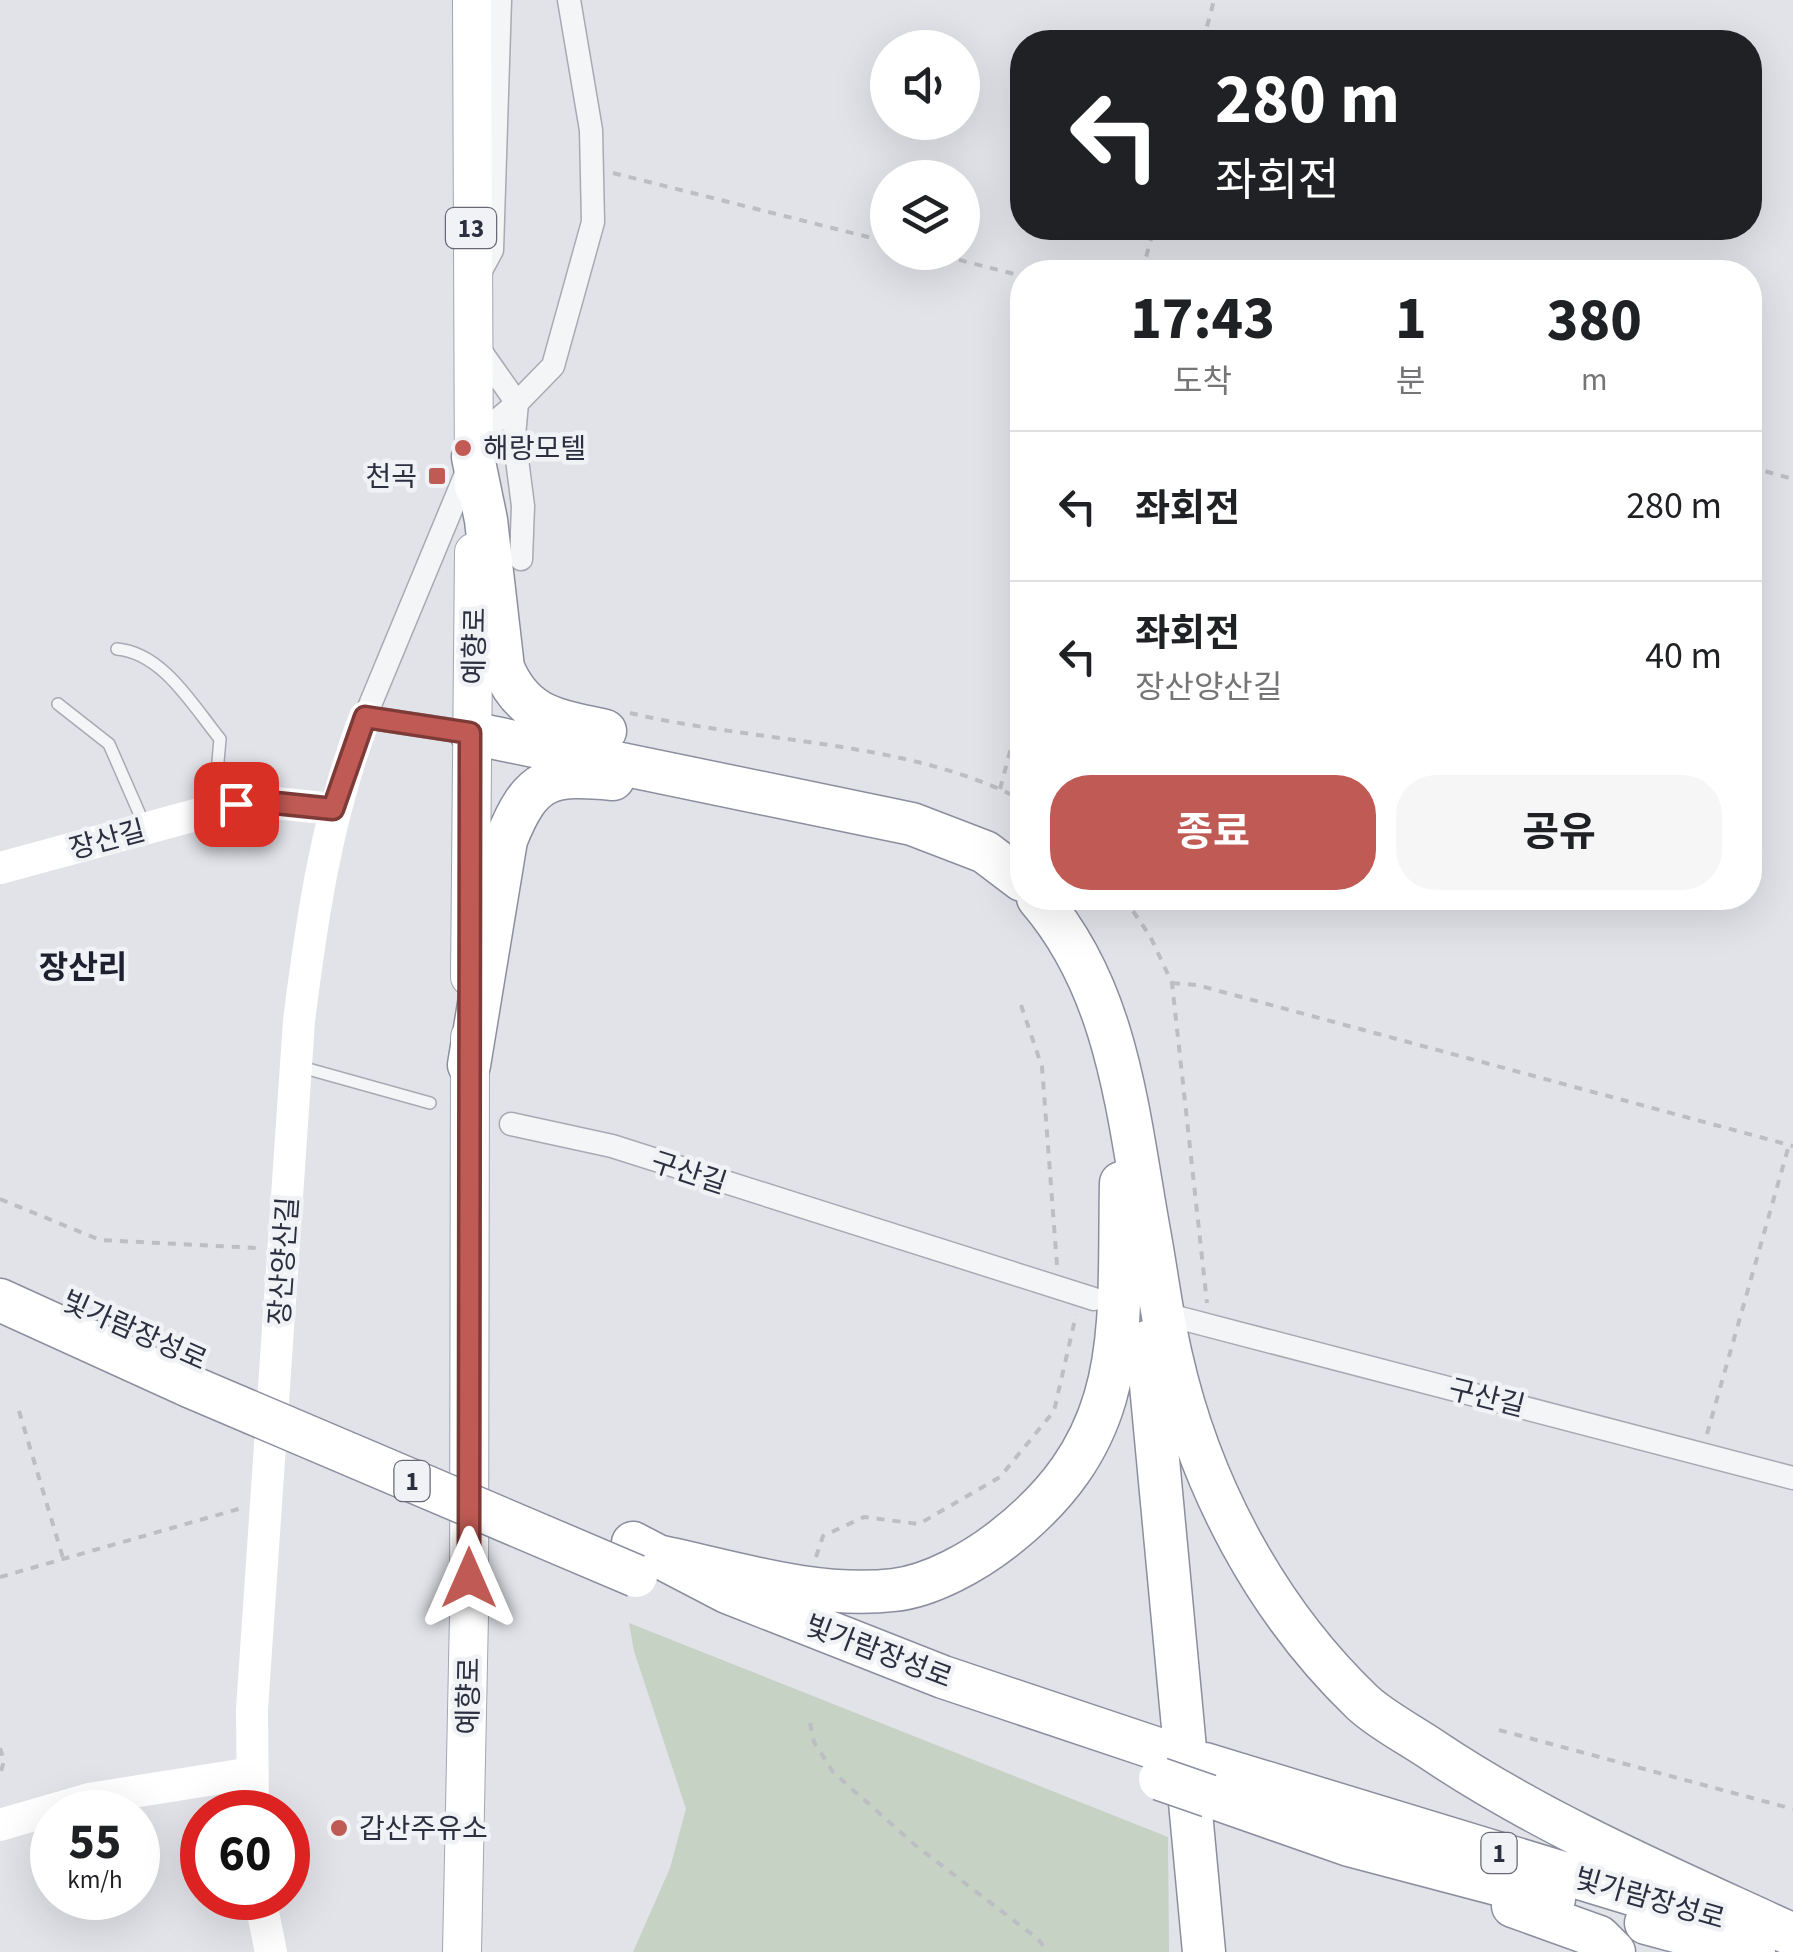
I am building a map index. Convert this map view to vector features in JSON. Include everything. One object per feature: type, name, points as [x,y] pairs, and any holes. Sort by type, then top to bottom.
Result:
[{"type":"highway","points":[[474,449],[503,668],[512,689],[526,705],[550,718],[664,744],[778,794]]},
{"type":"highway","points":[[470,733],[778,794],[952,837],[985,852],[1010,871]]},
{"type":"highway","points":[[470,1065],[506,840],[527,796],[547,782],[572,776],[778,794]]},
{"type":"highway","points":[[1047,910],[1080,956],[1115,1042],[1171,1356],[1206,1471],[1259,1574],[1292,1620],[1363,1704],[1471,1776],[1554,1823],[1793,1937]]},
{"type":"highway","points":[[644,1559],[808,1587],[899,1590],[968,1562],[1033,1516],[1065,1481],[1088,1442],[1104,1411],[1114,1374],[1123,1087]]},
{"type":"highway","points":[[1123,1087],[1204,1952]]},
{"type":"highway","name":"빛가람장성로","points":[[0,1269],[188,1371]]},
{"type":"highway","name":"빛가람장성로","points":[[0,1300],[188,1371],[644,1559],[893,1684],[1207,1780],[1793,1937]]},
{"type":"highway","name":"빛가람장성로","points":[[1207,1780],[1348,1845],[1754,1952]]},
{"type":"highway","points":[[1348,1845],[1599,1938],[1614,1952]]},
{"type":"main road","name":"예향로","points":[[462,1952],[469,1615],[470,733],[475,674],[472,0]]},
{"type":"street","points":[[471,288],[492,250],[500,0]]},
{"type":"street","points":[[470,733],[365,717],[474,449],[554,366],[593,222],[594,168],[584,78],[569,0]]},
{"type":"street","points":[[472,338],[516,403],[514,436],[523,506],[521,559]]},
{"type":"street","name":"장산양산길","points":[[252,1790],[252,1709],[296,1066],[312,911],[333,809],[365,717]]},
{"type":"street","name":"장산길","points":[[0,868],[214,810],[266,802],[333,809]]},
{"type":"street","name":"구산길","points":[[511,1124],[612,1146],[1077,1295]]},
{"type":"street","name":"구산길","points":[[1180,1318],[1793,1478]]},
{"type":"street","points":[[0,1825],[89,1799],[252,1773]]},
{"type":"street","points":[[264,1920],[271,1952]]},
{"type":"lane","points":[[117,650],[140,652],[157,665],[220,740],[214,810]]},
{"type":"lane","points":[[58,704],[109,744],[146,828]]},
{"type":"lane","points":[[296,1066],[430,1103]]},
{"type":"path","points":[[1206,30],[1214,0]]},
{"type":"path","points":[[594,168],[870,237]]},
{"type":"path","points":[[980,265],[1010,273]]},
{"type":"path","points":[[1762,470],[1793,478]]},
{"type":"path","points":[[622,711],[676,724],[900,759],[1010,793]]},
{"type":"path","points":[[1000,788],[1010,751]]},
{"type":"path","points":[[1132,910],[1150,936],[1172,983],[1208,1326]]},
{"type":"path","points":[[1172,983],[1216,990],[1791,1145],[1702,1452]]},
{"type":"path","points":[[816,1557],[823,1536],[864,1517],[920,1524],[1000,1477],[1054,1411],[1077,1295],[1042,1067],[1021,1005]]},
{"type":"path","points":[[0,1198],[100,1240],[284,1249]]},
{"type":"path","points":[[18,1411],[64,1558]]},
{"type":"path","points":[[0,1577],[267,1503]]},
{"type":"path","points":[[810,1723],[814,1742],[833,1772],[914,1845],[1038,1939],[1048,1952]]},
{"type":"path","points":[[1499,1730],[1793,1809]]},
{"type":"path","points":[[0,1748],[4,1760],[0,1776]]},
{"type":"green space","points":[[629,1623],[1168,1837],[1169,1952],[633,1952],[670,1868],[686,1809],[634,1651]]},
{"type":"place","name":"해랑모텔","points":[[463,448]]},
{"type":"place","name":"천곡","points":[[437,476]]},
{"type":"place","name":"갑산주유소","points":[[339,1828]]},
{"type":"district","name":"장산리","points":[[83,967]]},
{"type":"route","points":[[236,804],[266,802],[333,809],[365,717],[470,733],[469,1578]]}]
